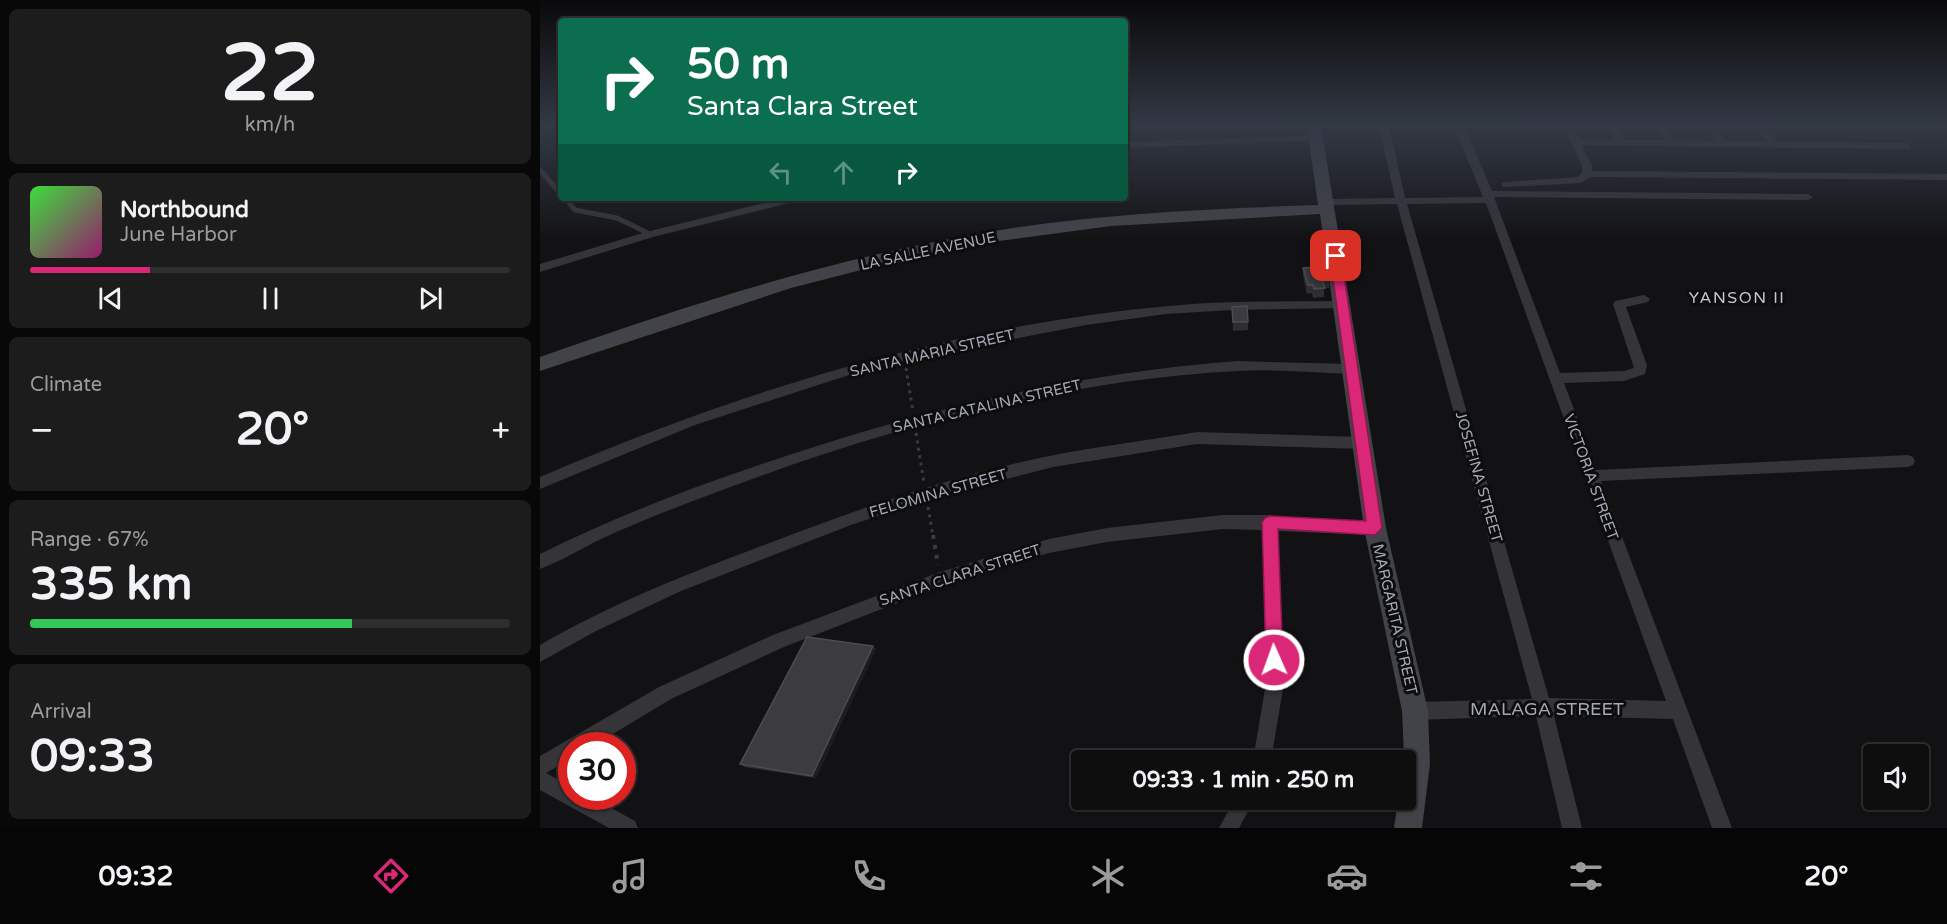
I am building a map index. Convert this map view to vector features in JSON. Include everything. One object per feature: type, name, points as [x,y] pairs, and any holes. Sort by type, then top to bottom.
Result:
[{"type":"street","name":"MARGARITA STREET","points":[[1321,165],[1375,528],[1415,711],[1417,764],[1408,828]]},
{"type":"street","name":"JOSEFINA STREET","points":[[1393,165],[1401,201],[1544,707],[1569,824]]},
{"type":"street","name":"VICTORIA STREET","points":[[1475,165],[1722,828]]},
{"type":"street","points":[[1328,205],[1487,194],[1581,180],[1587,174],[1586,165]]},
{"type":"street","points":[[1587,174],[1947,177]]},
{"type":"street","points":[[1487,194],[1808,197]]},
{"type":"street","points":[[540,268],[650,234],[785,201]]},
{"type":"street","name":"LA SALLE AVENUE","points":[[540,364],[741,297],[845,269],[977,240],[1038,229],[1152,217],[1328,205]]},
{"type":"street","points":[[1555,378],[1624,376],[1640,371],[1641,365],[1619,304],[1644,299]]},
{"type":"street","name":"SANTA MARIA STREET","points":[[540,483],[591,460],[688,423],[904,357],[1022,332],[1168,310],[1342,305]]},
{"type":"street","name":"SANTA CATALINA STREET","points":[[540,562],[575,544],[688,495],[914,420],[1047,389],[1138,375],[1238,366],[1350,369]]},
{"type":"street","name":"FELOMINA STREET","points":[[540,654],[590,625],[675,586],[848,520],[926,494],[1053,461],[1197,438],[1362,443]]},
{"type":"street","points":[[1591,476],[1908,461]]},
{"type":"street","name":"SANTA CLARA STREET","points":[[599,732],[665,693],[779,641],[940,579],[1049,546],[1107,535],[1223,522],[1270,522],[1375,528]]},
{"type":"street","points":[[1264,750],[1275,683],[1270,522]]},
{"type":"street","name":"MALAGA STREET","points":[[1415,711],[1544,707],[1678,710]]},
{"type":"street","name":"SANTA CLARA STREET","points":[[540,766],[558,756]]},
{"type":"street","points":[[540,780],[628,828]]},
{"type":"street","points":[[1228,828],[1238,810]]},
{"type":"lane","points":[[540,170],[558,191]]},
{"type":"lane","points":[[568,201],[575,210],[617,218],[650,234]]},
{"type":"path","points":[[904,357],[940,579]]},
{"type":"building","points":[[1317,267],[1318,270],[1327,269],[1330,279],[1322,280],[1325,288],[1314,289],[1313,285],[1308,285],[1303,268]]},
{"type":"building","points":[[1247,306],[1248,322],[1233,322],[1232,307]]},
{"type":"building","points":[[807,637],[873,646],[812,776],[740,764]]},
{"type":"district","name":"YANSON II","points":[[1737,298]]},
{"type":"route","points":[[1274,660],[1270,522],[1375,528],[1350,369],[1336,256]]}]
